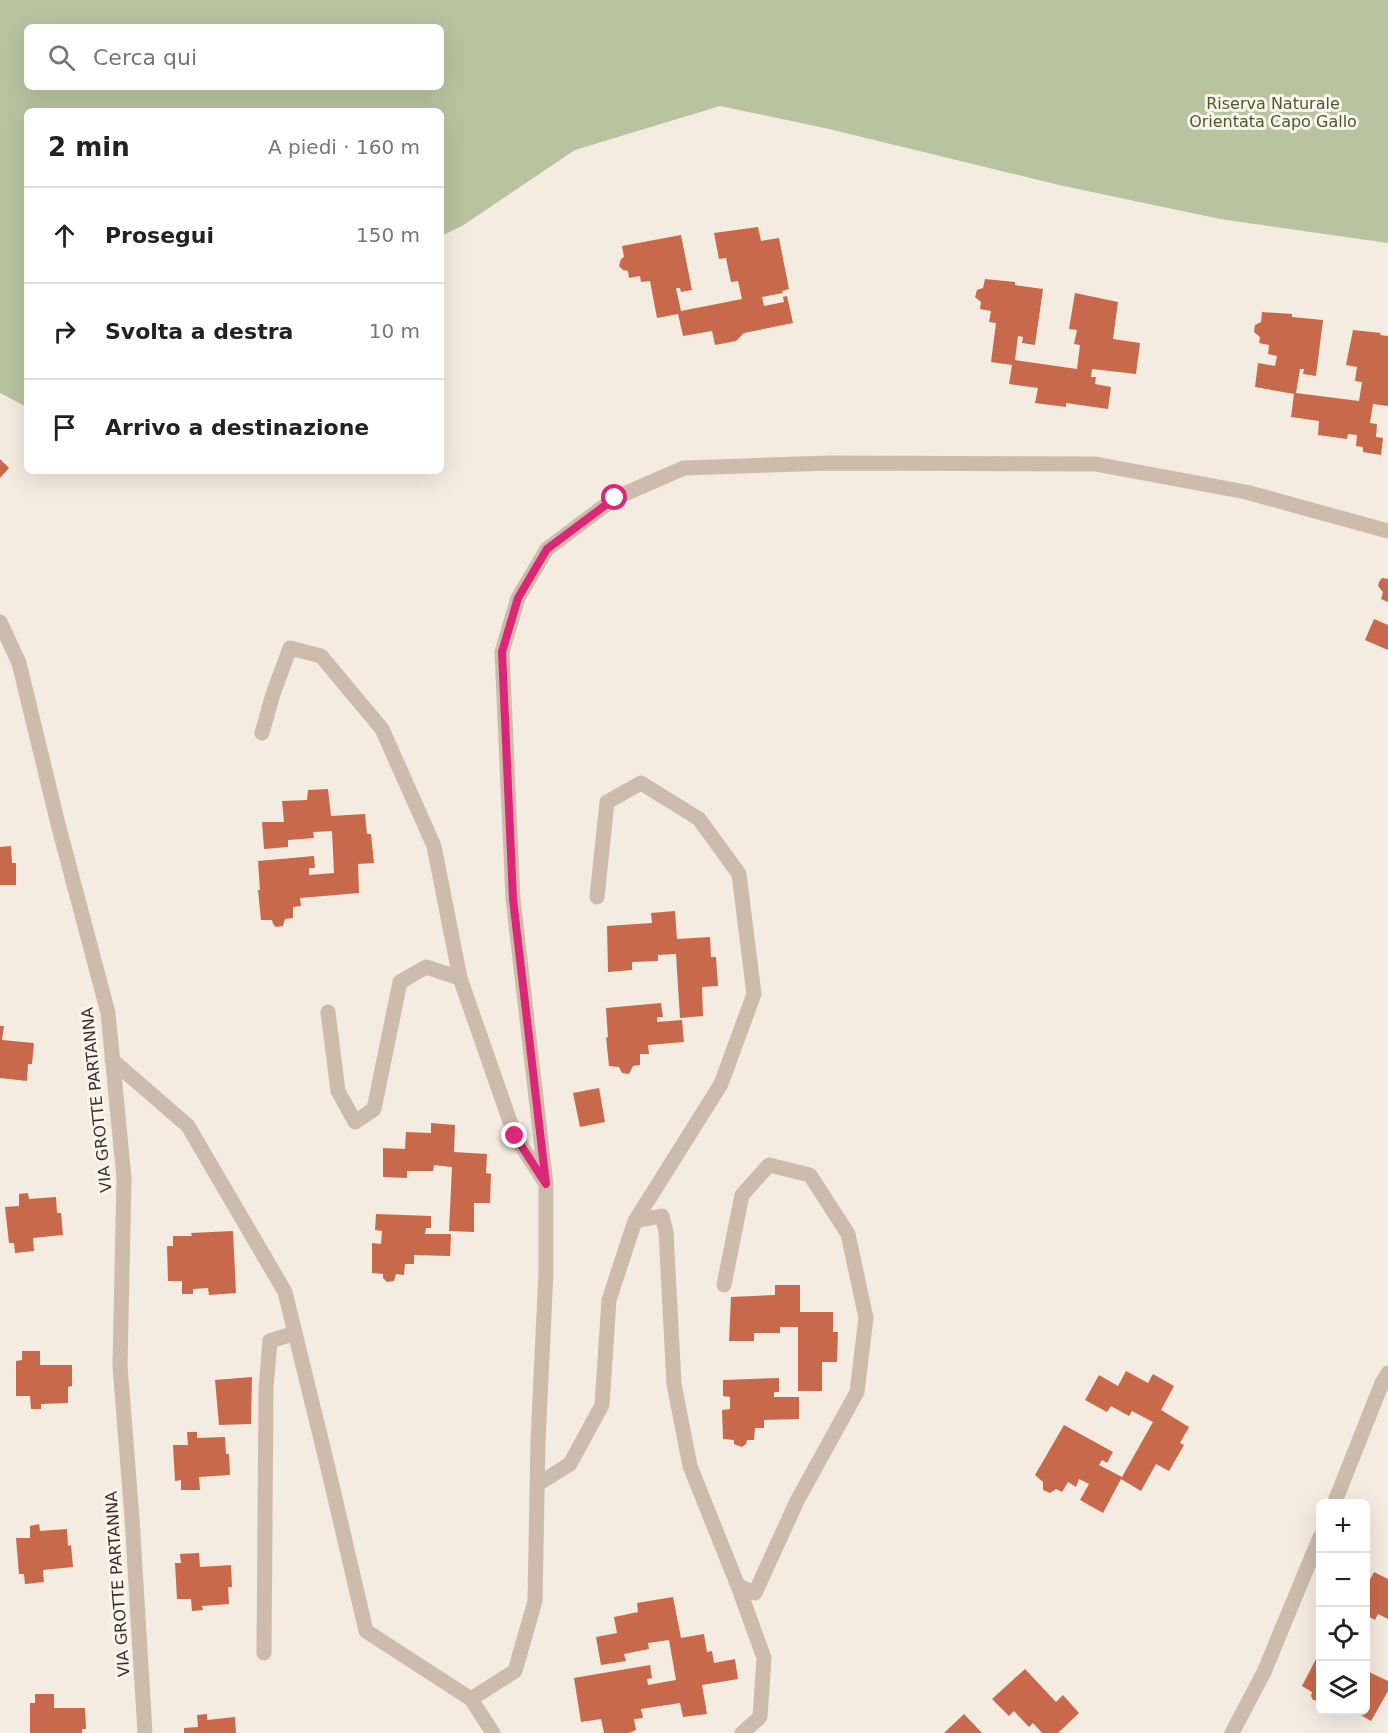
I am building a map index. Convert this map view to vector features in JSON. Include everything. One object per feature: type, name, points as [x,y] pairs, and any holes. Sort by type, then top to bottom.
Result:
[{"type":"street","points":[[471,1699],[515,1671],[535,1601],[546,1272],[546,1184],[513,899],[502,652],[518,598],[547,549],[615,498],[684,468],[830,463],[1095,464],[1246,492],[1388,531]]},
{"type":"street","name":"VIA GROTTE PARTANNA","points":[[0,622],[19,663],[58,824],[108,1013],[124,1178],[120,1366],[145,1733]]},
{"type":"street","points":[[262,733],[290,648],[321,656],[382,729],[434,846],[460,978],[515,1136],[546,1184]]},
{"type":"street","points":[[538,1484],[570,1464],[602,1405],[609,1300],[635,1221],[721,1084],[754,994],[739,874],[699,819],[641,783],[608,802],[597,897]]},
{"type":"street","points":[[328,1012],[338,1091],[356,1122],[374,1109],[400,981],[426,967],[460,978]]},
{"type":"street","points":[[112,1060],[188,1126],[285,1292],[366,1631],[471,1699],[493,1733]]},
{"type":"street","points":[[724,1285],[742,1195],[769,1165],[810,1175],[848,1234],[866,1318],[857,1392],[797,1501],[755,1593],[738,1586]]},
{"type":"street","points":[[635,1221],[662,1216],[666,1232],[674,1383],[690,1466],[764,1658],[758,1733]]},
{"type":"street","points":[[264,1653],[266,1388],[270,1341],[295,1333]]},
{"type":"street","points":[[1336,1499],[1388,1373]]},
{"type":"street","points":[[1232,1733],[1264,1672],[1316,1547]]},
{"type":"street","points":[[742,1733],[760,1717]]},
{"type":"green space","name":"Riserva Naturale Orientata Capo Gallo","points":[[0,0],[1388,0],[1388,243],[1220,219],[1059,185],[829,129],[720,106],[575,150],[462,226],[444,235],[444,108],[24,108],[24,405],[0,393]]},
{"type":"building","points":[[758,227],[761,241],[779,238],[789,289],[782,291],[783,293],[762,297],[764,306],[784,302],[783,297],[787,296],[793,323],[744,333],[736,341],[715,345],[712,331],[683,336],[678,314],[657,318],[650,281],[641,282],[640,276],[629,278],[628,271],[619,266],[624,257],[622,246],[681,235],[692,290],[681,292],[680,288],[676,288],[681,311],[742,299],[738,281],[731,282],[726,258],[719,259],[714,233]]},
{"type":"building","points":[[985,279],[1015,282],[1015,285],[1043,289],[1035,345],[1022,343],[1023,337],[1018,336],[1015,360],[1077,369],[1080,345],[1074,344],[1077,330],[1069,329],[1075,293],[1118,302],[1113,339],[1140,343],[1136,374],[1092,369],[1091,377],[1096,377],[1095,384],[1111,387],[1108,409],[1066,403],[1066,407],[1035,403],[1038,388],[1009,384],[1012,365],[991,362],[996,323],[989,322],[991,311],[980,309],[981,302],[975,297],[977,290],[983,288]]},
{"type":"building","points":[[1262,312],[1292,314],[1292,317],[1323,320],[1316,376],[1303,374],[1304,369],[1300,369],[1296,393],[1359,401],[1362,382],[1355,381],[1357,367],[1346,365],[1353,330],[1388,336],[1388,406],[1373,404],[1370,423],[1377,424],[1376,437],[1383,438],[1381,455],[1363,452],[1363,447],[1356,446],[1357,435],[1348,434],[1347,439],[1318,435],[1319,421],[1291,417],[1294,394],[1255,387],[1258,363],[1275,366],[1277,356],[1268,354],[1269,345],[1259,343],[1260,337],[1254,332],[1255,325],[1261,322]]},
{"type":"building","points":[[0,459],[9,468],[0,478]]},
{"type":"building","points":[[1382,578],[1388,579],[1388,602],[1381,599],[1383,592],[1378,586]]},
{"type":"building","points":[[1374,619],[1388,625],[1388,650],[1365,640]]},
{"type":"building","points":[[328,789],[331,816],[365,814],[367,834],[371,834],[374,863],[358,864],[359,893],[300,898],[301,906],[293,907],[293,918],[285,919],[283,926],[276,927],[272,920],[261,920],[258,861],[314,856],[315,868],[309,868],[309,875],[334,873],[332,831],[313,832],[314,838],[288,840],[288,847],[264,849],[262,822],[284,822],[282,801],[307,800],[308,790]]},
{"type":"building","points":[[11,846],[12,863],[16,863],[16,885],[0,885],[0,847]]},
{"type":"building","points":[[675,911],[677,939],[710,937],[711,957],[716,957],[718,986],[702,987],[703,1016],[680,1018],[676,954],[658,955],[658,961],[632,962],[632,970],[608,972],[607,926],[652,923],[651,913]]},
{"type":"building","points":[[661,1003],[663,1017],[657,1017],[657,1022],[682,1020],[684,1042],[648,1045],[649,1054],[640,1054],[640,1065],[633,1066],[629,1074],[622,1073],[619,1067],[609,1066],[606,1008]]},
{"type":"building","points":[[0,1026],[4,1026],[2,1040],[34,1043],[32,1064],[28,1064],[27,1081],[0,1078]]},
{"type":"building","points":[[599,1088],[605,1122],[580,1127],[573,1093]]},
{"type":"building","points":[[431,1123],[455,1125],[454,1152],[487,1154],[486,1173],[491,1174],[490,1203],[474,1203],[474,1232],[449,1231],[452,1167],[434,1165],[433,1171],[407,1171],[407,1178],[383,1177],[383,1148],[405,1149],[406,1132],[431,1133]]},
{"type":"building","points":[[28,1193],[29,1199],[56,1197],[57,1213],[61,1213],[63,1235],[33,1238],[34,1251],[15,1253],[14,1243],[9,1243],[5,1207],[19,1206],[19,1194]]},
{"type":"building","points":[[376,1214],[431,1216],[431,1228],[426,1228],[425,1234],[451,1234],[450,1256],[414,1255],[414,1264],[405,1264],[404,1275],[396,1274],[394,1281],[387,1282],[383,1274],[372,1273],[372,1243],[381,1244],[382,1231],[375,1230]]},
{"type":"building","points":[[233,1231],[236,1293],[209,1295],[208,1288],[193,1289],[193,1294],[182,1294],[182,1281],[168,1281],[167,1246],[173,1246],[173,1236]]},
{"type":"building","points":[[775,1285],[800,1285],[800,1312],[833,1312],[833,1332],[838,1332],[837,1362],[822,1362],[822,1391],[798,1391],[798,1327],[780,1327],[780,1333],[754,1333],[754,1341],[729,1341],[731,1297],[775,1295]]},
{"type":"building","points":[[22,1351],[40,1351],[40,1365],[72,1365],[72,1386],[68,1387],[68,1403],[41,1404],[41,1409],[31,1409],[30,1396],[16,1396],[16,1361],[22,1360]]},
{"type":"building","points":[[1126,1371],[1148,1383],[1153,1374],[1174,1386],[1161,1410],[1189,1427],[1180,1443],[1184,1445],[1169,1471],[1156,1464],[1141,1491],[1121,1479],[1103,1513],[1080,1500],[1089,1484],[1079,1479],[1076,1487],[1068,1482],[1062,1492],[1056,1489],[1050,1493],[1043,1490],[1043,1482],[1035,1475],[1064,1425],[1113,1452],[1107,1463],[1102,1460],[1099,1465],[1122,1477],[1153,1422],[1132,1411],[1129,1416],[1111,1406],[1107,1412],[1085,1400],[1099,1375],[1118,1386]]},
{"type":"building","points":[[252,1377],[251,1424],[219,1425],[215,1380]]},
{"type":"building","points":[[779,1378],[779,1392],[774,1392],[774,1397],[799,1397],[799,1419],[764,1420],[764,1428],[755,1428],[754,1440],[747,1440],[742,1447],[734,1444],[734,1440],[723,1439],[722,1410],[730,1409],[730,1397],[723,1396],[723,1380]]},
{"type":"building","points":[[187,1432],[197,1432],[197,1438],[225,1437],[230,1475],[199,1477],[200,1490],[181,1490],[181,1480],[175,1481],[173,1445],[188,1445]]},
{"type":"building","points":[[39,1524],[40,1531],[67,1529],[73,1567],[43,1570],[44,1582],[25,1584],[24,1574],[19,1574],[16,1538],[30,1538],[30,1526]]},
{"type":"building","points":[[199,1553],[200,1567],[231,1565],[232,1587],[228,1587],[229,1604],[202,1606],[203,1610],[192,1611],[191,1599],[177,1599],[175,1563],[181,1563],[180,1554]]},
{"type":"building","points":[[1374,1572],[1388,1579],[1388,1619],[1378,1614],[1375,1620],[1370,1617],[1370,1579]]},
{"type":"building","points":[[673,1597],[681,1638],[704,1634],[707,1652],[712,1651],[714,1663],[735,1659],[738,1679],[702,1685],[707,1714],[683,1717],[680,1703],[641,1709],[643,1718],[634,1719],[636,1730],[629,1733],[604,1733],[601,1719],[581,1722],[574,1678],[650,1665],[652,1678],[647,1679],[648,1685],[676,1680],[669,1640],[648,1643],[649,1649],[624,1654],[626,1661],[601,1665],[596,1637],[617,1633],[614,1617],[638,1612],[637,1603]]},
{"type":"building","points":[[1316,1659],[1316,1700],[1311,1696],[1312,1692],[1302,1686]]},
{"type":"building","points":[[1025,1669],[1056,1702],[1063,1695],[1079,1713],[1058,1733],[1042,1733],[1033,1723],[1029,1727],[1014,1711],[1009,1716],[992,1699]]},
{"type":"building","points":[[1370,1672],[1388,1681],[1388,1691],[1371,1721],[1361,1715],[1370,1715]]},
{"type":"building","points":[[35,1694],[54,1694],[54,1708],[85,1708],[86,1729],[82,1729],[82,1733],[30,1733],[30,1703],[35,1703]]},
{"type":"building","points":[[207,1714],[207,1720],[235,1717],[236,1733],[184,1733],[184,1728],[198,1727],[197,1715]]},
{"type":"building","points":[[964,1714],[982,1733],[944,1733]]},
{"type":"route","points":[[515,1136],[546,1184],[513,899],[502,652],[518,598],[547,549],[615,498]]}]
